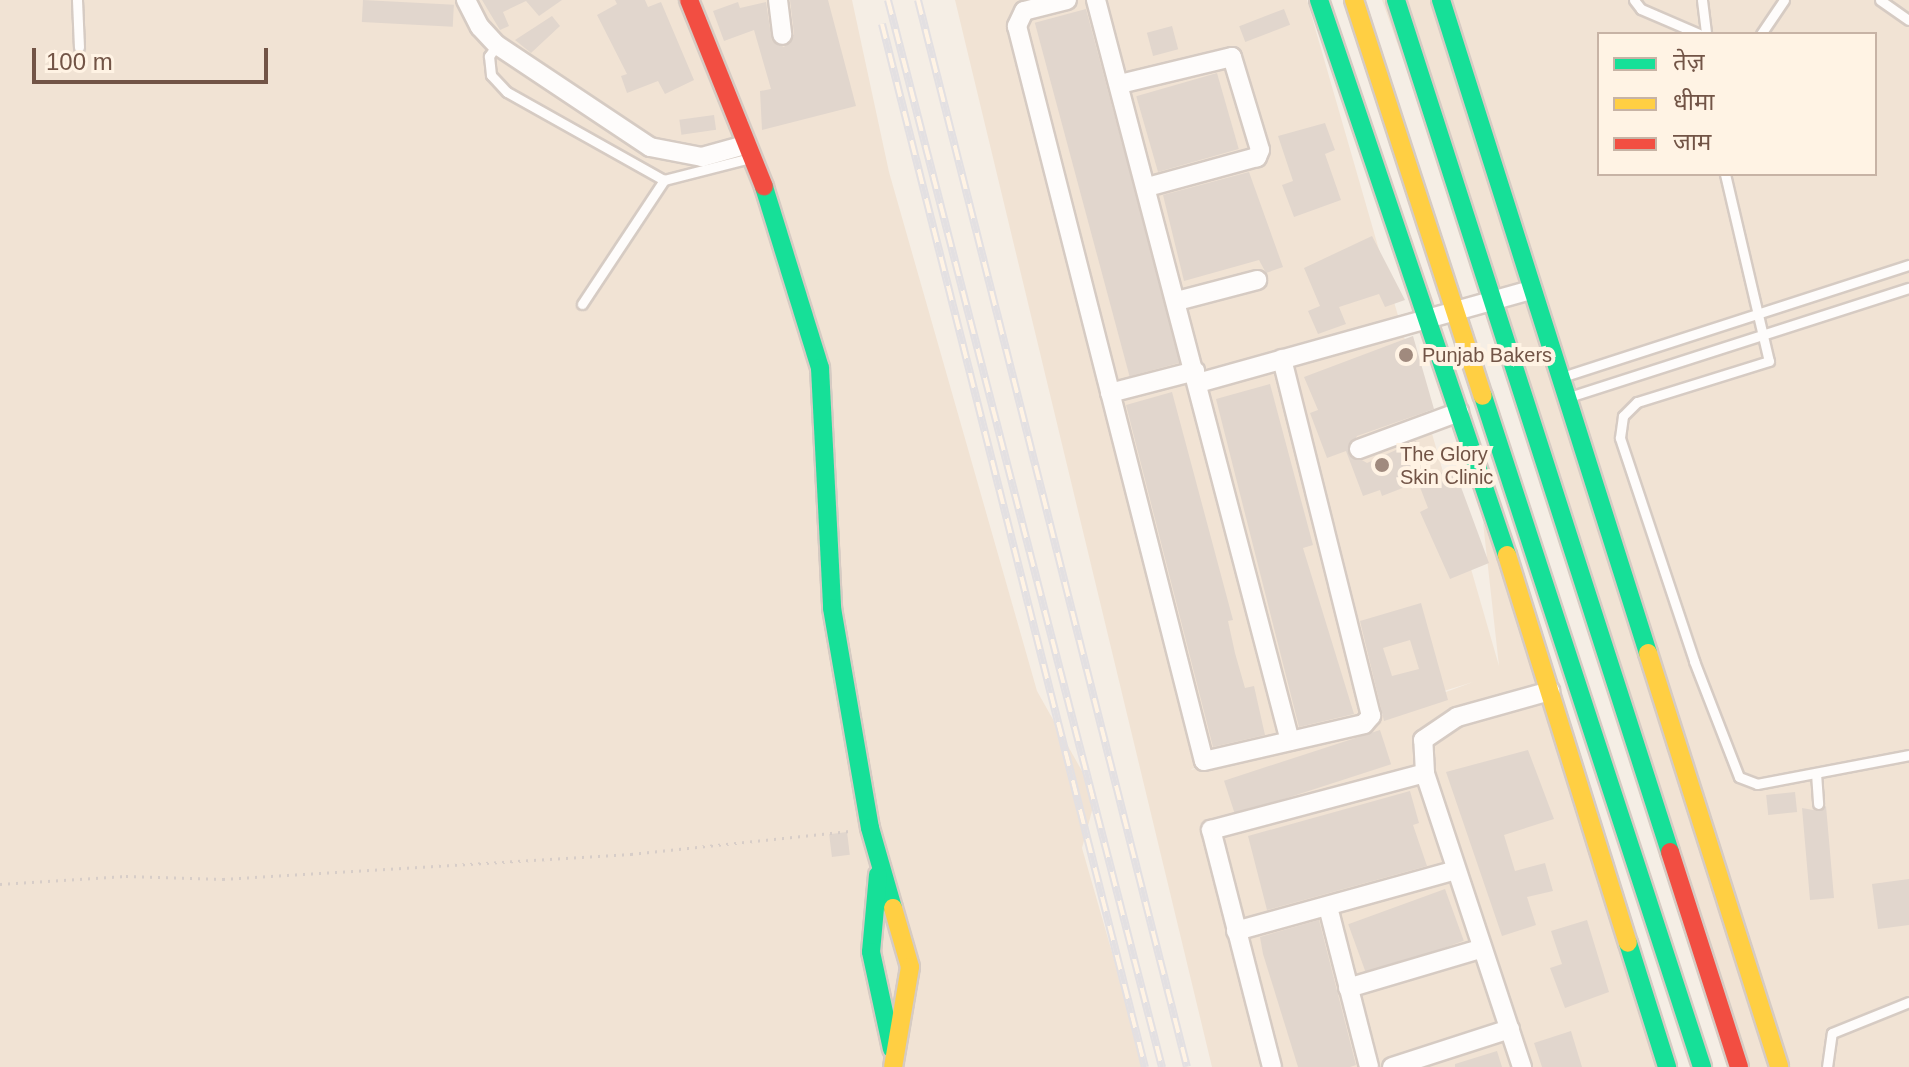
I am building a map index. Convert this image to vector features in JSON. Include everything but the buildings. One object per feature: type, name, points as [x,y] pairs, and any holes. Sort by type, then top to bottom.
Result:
[{"type":"street","points":[[466,0],[480,27],[497,45],[650,147],[702,157],[747,152]]},
{"type":"street","points":[[689,0],[721,77],[747,152],[779,225],[820,368],[832,608],[870,828],[910,967],[894,1062]]},
{"type":"street","points":[[778,0],[782,35]]},
{"type":"street","points":[[1067,0],[1024,11],[1017,26],[1201,758],[1208,761],[1364,724],[1371,716],[1282,359]]},
{"type":"street","points":[[1096,0],[1290,741]]},
{"type":"street","points":[[1319,0],[1550,691],[1667,1067]]},
{"type":"street","points":[[1354,0],[1458,311],[1702,1067]]},
{"type":"street","points":[[1396,0],[1495,300],[1739,1067]]},
{"type":"street","points":[[1441,0],[1779,1067]]},
{"type":"street","points":[[1120,84],[1232,57],[1260,150],[1257,157],[1147,187]]},
{"type":"street","points":[[1177,301],[1257,280]]},
{"type":"street","points":[[1110,393],[1282,359],[1531,290]]},
{"type":"street","points":[[1359,449],[1459,412]]},
{"type":"street","points":[[1522,1067],[1480,949],[1425,773],[1423,740],[1457,717],[1550,691]]},
{"type":"street","points":[[1272,1067],[1211,830],[1425,773]]},
{"type":"street","points":[[879,863],[871,952],[894,1062]]},
{"type":"street","points":[[1236,931],[1456,870]]},
{"type":"street","points":[[1328,907],[1369,1067]]},
{"type":"street","points":[[1348,988],[1480,949]]},
{"type":"street","points":[[1392,1067],[1510,1029]]},
{"type":"lane","points":[[77,0],[79,47]]},
{"type":"lane","points":[[1634,0],[1641,9],[1694,32]]},
{"type":"lane","points":[[1702,0],[1706,32]]},
{"type":"lane","points":[[1762,32],[1784,0]]},
{"type":"lane","points":[[1880,0],[1909,20]]},
{"type":"lane","points":[[497,45],[489,56],[491,75],[507,92],[664,180]]},
{"type":"lane","points":[[582,304],[664,180],[747,152]]},
{"type":"lane","points":[[1725,176],[1769,361],[1637,402],[1623,416],[1620,438],[1736,772],[1757,784],[1909,755]]},
{"type":"lane","points":[[1559,378],[1909,265]]},
{"type":"lane","points":[[1565,398],[1909,288]]},
{"type":"lane","points":[[1816,773],[1818,804]]},
{"type":"lane","points":[[1827,1067],[1832,1033],[1909,1002]]},
{"type":"path","points":[[0,884],[126,876],[223,879],[568,858],[870,828]]},
{"type":"shaded area","points":[[0,0],[852,0],[889,172],[1037,691],[1096,796],[1082,848],[1145,1067],[0,1067]]},
{"type":"shaded area","points":[[955,0],[1307,0],[1499,666],[1483,522],[1548,690],[1668,1067],[1212,1067]],"holes":[[[1473,682],[1367,721],[1191,770]]]},
{"type":"shaded area","points":[[1382,0],[1909,0],[1909,1067],[1747,1067],[1611,649]]},
{"type":"railway","points":[[888,0],[1162,1067]]},
{"type":"railway","points":[[918,0],[1187,1067]]},
{"type":"railway","points":[[882,24],[1145,1067]]},
{"type":"traffic: fast","points":[[1319,0],[1507,555]]},
{"type":"traffic: fast","points":[[1396,0],[1670,852]]},
{"type":"traffic: fast","points":[[1441,0],[1648,653]]},
{"type":"traffic: fast","points":[[764,187],[820,368],[832,608],[870,828],[893,908]]},
{"type":"traffic: fast","points":[[1483,396],[1702,1067]]},
{"type":"traffic: fast","points":[[878,875],[871,952],[892,1049]]},
{"type":"traffic: fast","points":[[1628,943],[1667,1067]]},
{"type":"traffic: slow","points":[[1354,0],[1483,396]]},
{"type":"traffic: slow","points":[[1507,555],[1628,943]]},
{"type":"traffic: slow","points":[[1648,653],[1779,1067]]},
{"type":"traffic: slow","points":[[893,908],[910,967],[893,1067]]},
{"type":"traffic: jam","points":[[689,0],[764,187]]},
{"type":"traffic: jam","points":[[1670,852],[1739,1067]]},
{"type":"place","name":"Punjab Bakers","points":[[1406,355]]},
{"type":"place","name":"The Glory Skin Clinic","points":[[1382,465]]}]
